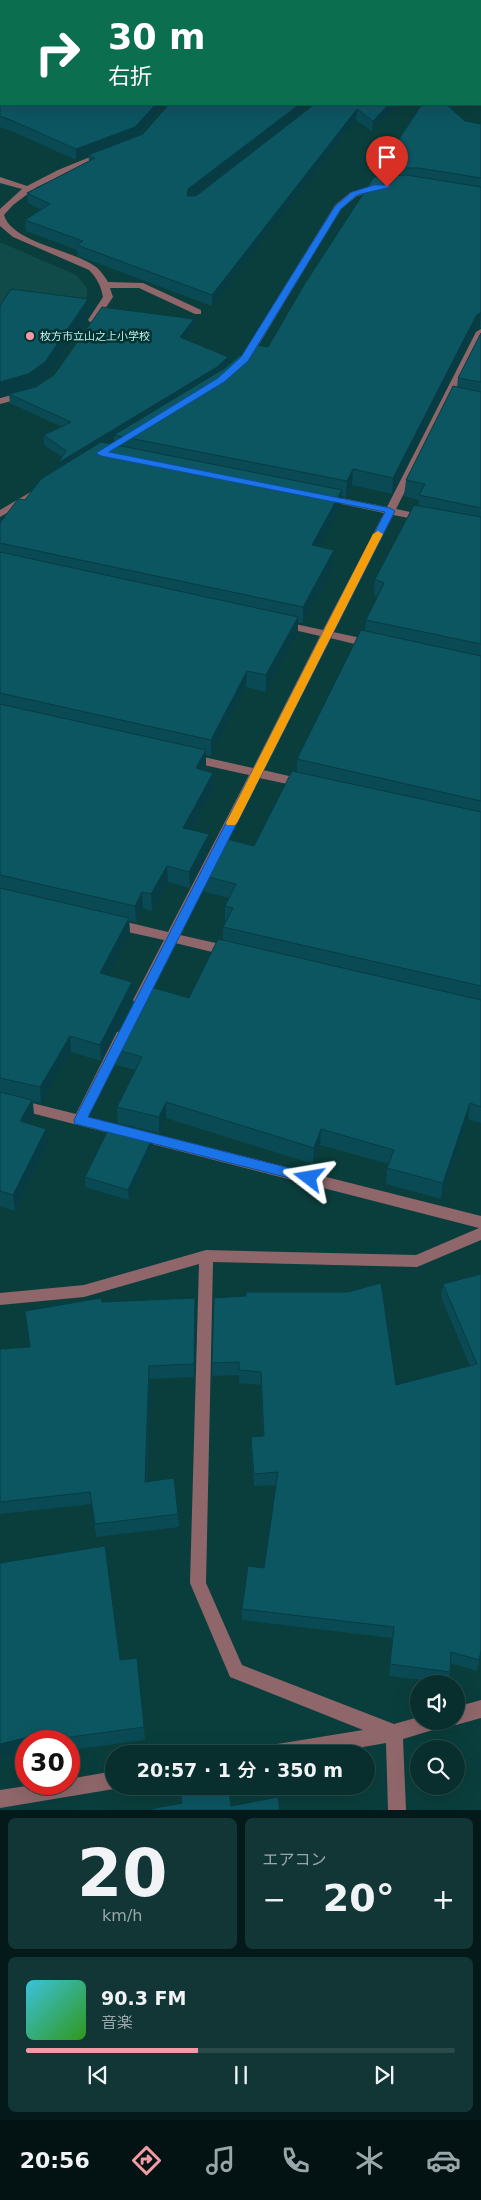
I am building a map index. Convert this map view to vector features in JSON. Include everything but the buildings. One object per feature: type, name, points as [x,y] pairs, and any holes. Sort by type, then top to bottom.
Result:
[{"type":"street","points":[[87,328],[108,297],[106,285],[92,268],[7,230],[1,223],[0,215],[7,205],[29,189],[63,170],[114,151]]},
{"type":"street","points":[[0,180],[29,189]]},
{"type":"street","points":[[227,375],[244,359],[338,207],[354,194],[374,188],[392,187]]},
{"type":"street","points":[[106,285],[140,285],[198,312]]},
{"type":"street","points":[[137,1007],[390,511],[452,398],[481,332]]},
{"type":"street","points":[[0,401],[33,393]]},
{"type":"street","points":[[0,514],[50,484]]},
{"type":"street","points":[[313,495],[436,520]]},
{"type":"street","points":[[269,621],[385,646]]},
{"type":"street","points":[[181,756],[313,786]]},
{"type":"street","points":[[105,922],[240,953]]},
{"type":"street","points":[[80,1120],[128,1024]]},
{"type":"street","points":[[0,1100],[481,1222]]},
{"type":"street","points":[[0,1298],[84,1291],[206,1256],[417,1261],[481,1233]]},
{"type":"street","points":[[206,1256],[198,1584],[236,1671],[394,1733]]},
{"type":"street","points":[[465,1713],[481,1709]]},
{"type":"street","points":[[324,1745],[410,1729]]},
{"type":"street","points":[[394,1733],[397,1810]]},
{"type":"street","points":[[0,1799],[105,1782]]},
{"type":"shaded area","name":"枚方市立山之上小学校","points":[[0,242],[76,275],[87,288],[87,296],[32,376],[0,388]]},
{"type":"slow traffic","points":[[231,823],[378,534]]},
{"type":"place","name":"枚方市立山之上小学校","points":[[30,336]]},
{"type":"route","points":[[309,1178],[80,1120],[390,511],[101,453],[221,380],[244,359],[338,207],[354,194],[374,188],[387,187]]}]
